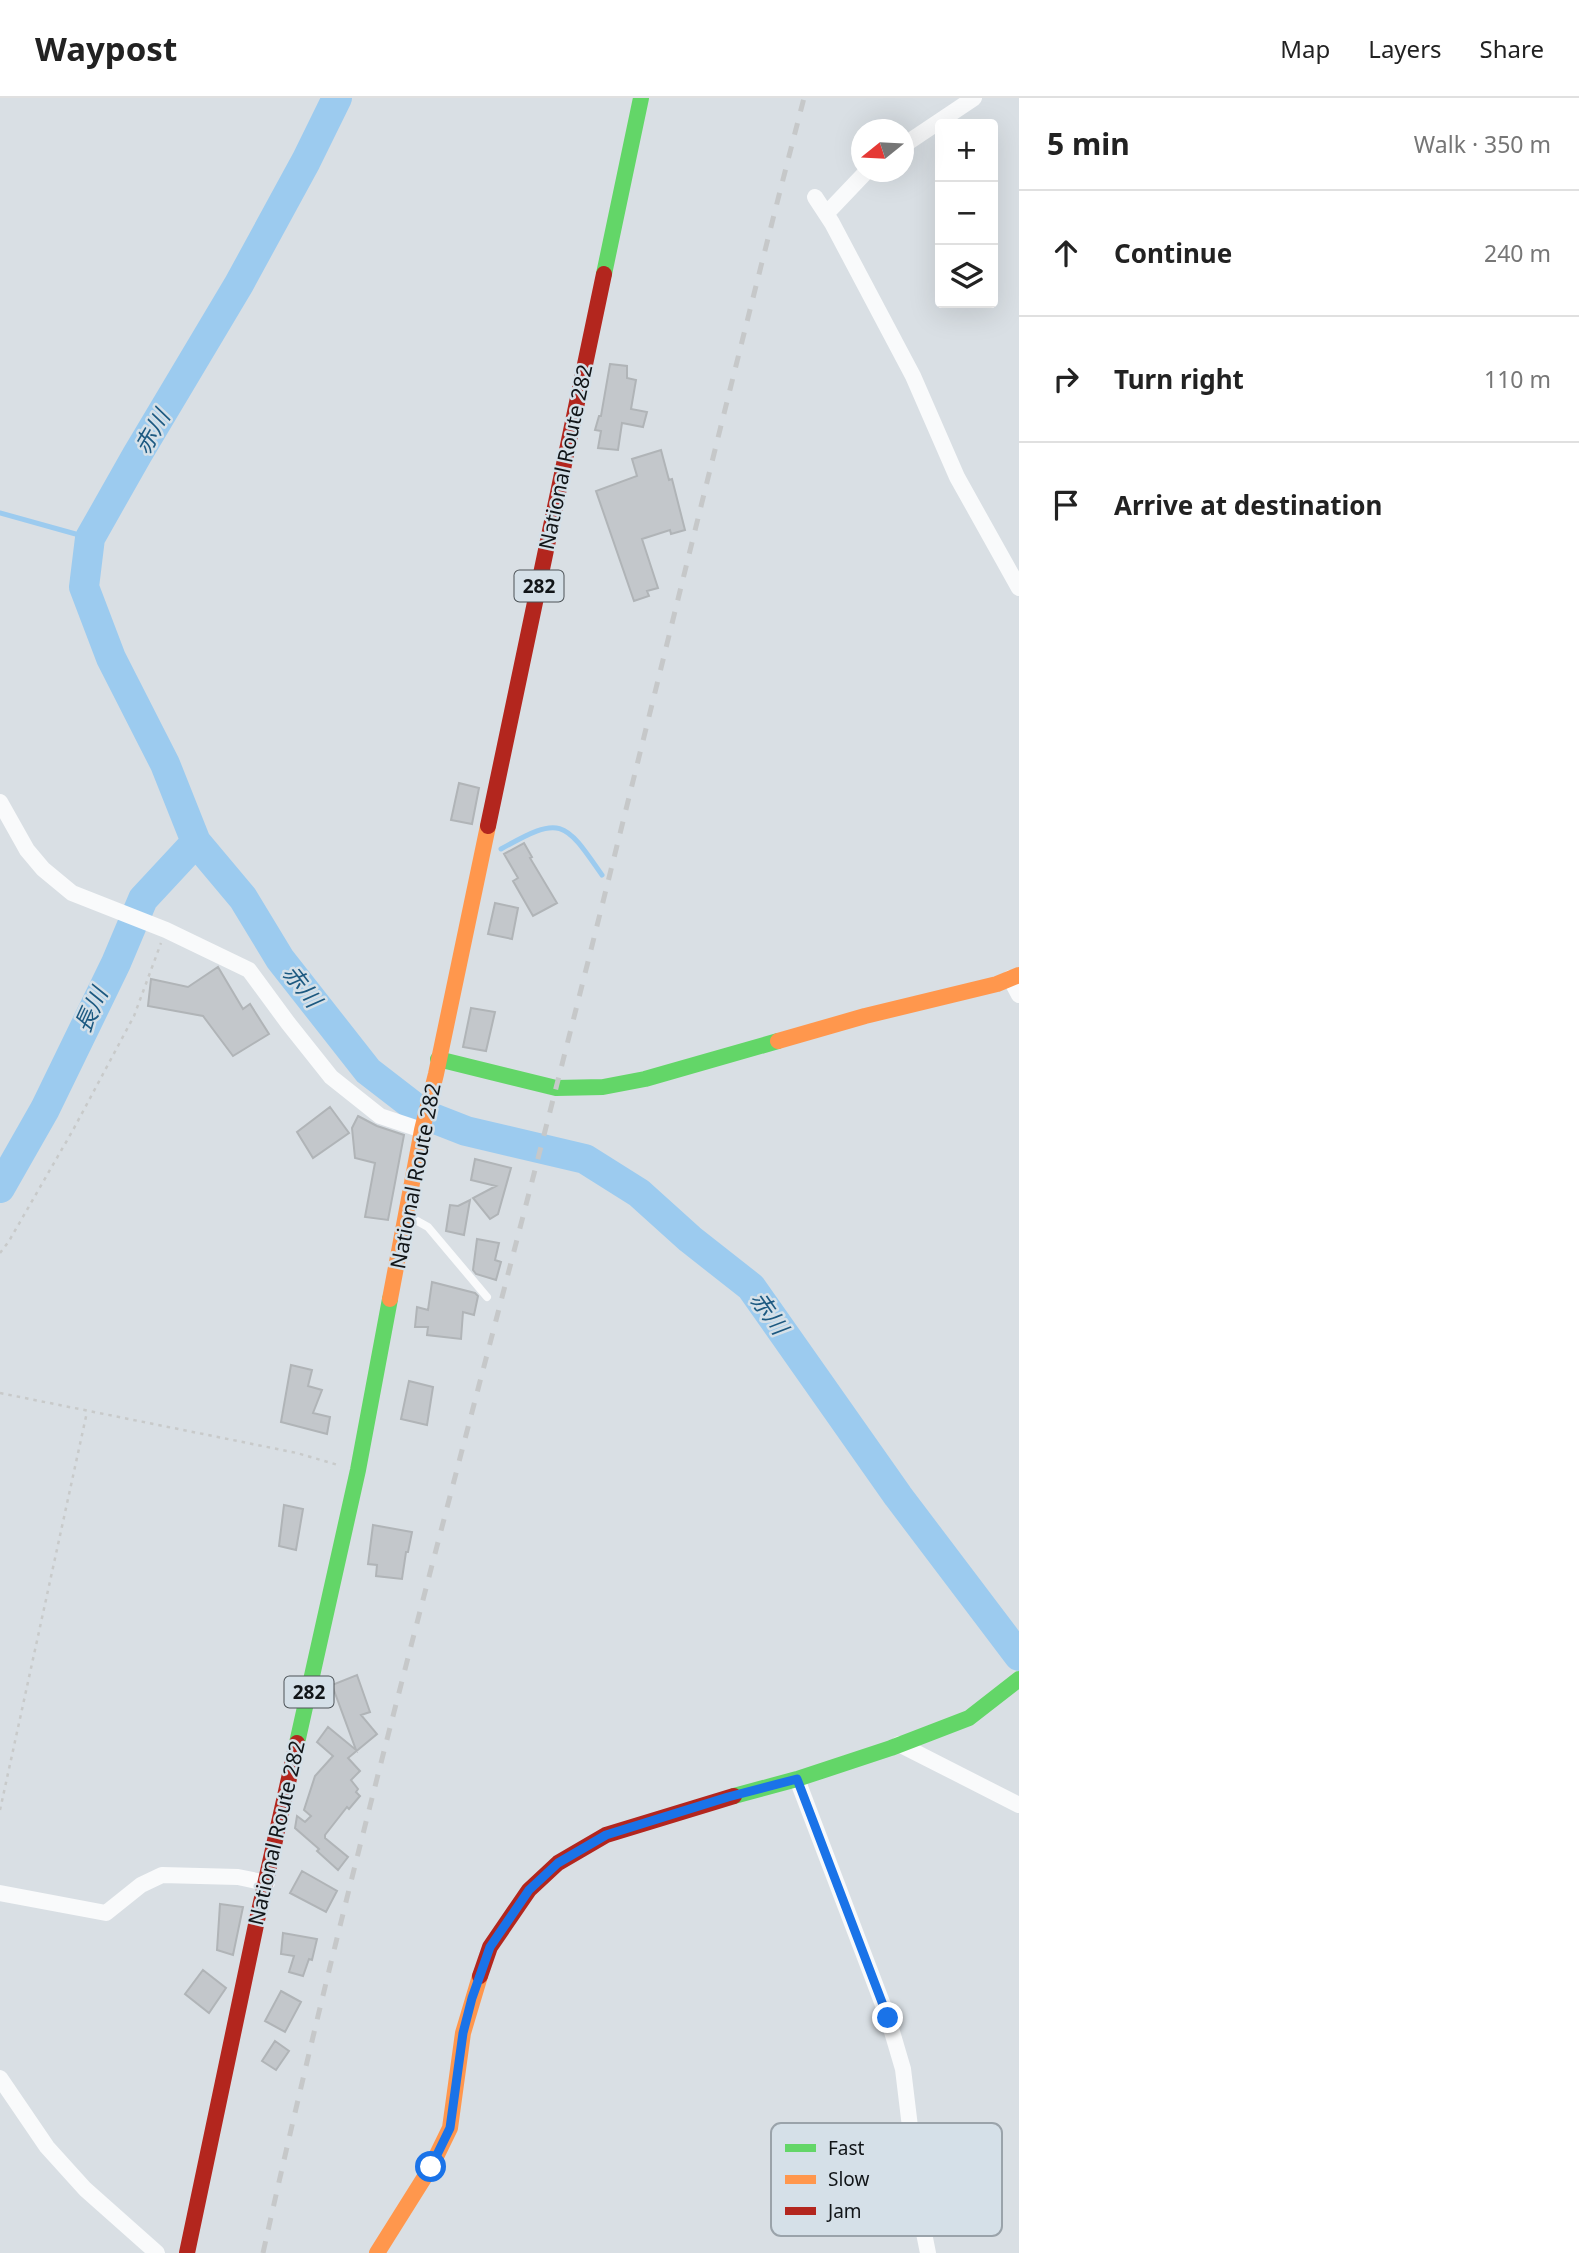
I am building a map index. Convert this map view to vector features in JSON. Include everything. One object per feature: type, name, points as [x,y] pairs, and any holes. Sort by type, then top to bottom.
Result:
[{"type":"main road","name":"National Route 282","points":[[187,2253],[257,1920],[358,1470],[422,1130],[641,98]]},
{"type":"main road","points":[[437,1066],[556,1088],[603,1087],[645,1079],[865,1016],[997,984],[1015,976]]},
{"type":"main road","points":[[377,2253],[431,2167],[450,2128],[463,2033],[490,1947],[529,1890],[558,1863],[606,1835],[728,1797],[797,1779],[969,1718],[1019,1679]]},
{"type":"street","points":[[914,138],[974,98]]},
{"type":"street","points":[[826,214],[856,182]]},
{"type":"street","points":[[815,197],[913,376],[957,477],[1019,588]]},
{"type":"street","points":[[0,802],[27,850],[43,869],[72,893],[166,930],[248,970],[331,1077],[380,1115],[422,1130]]},
{"type":"street","points":[[1015,976],[1019,995]]},
{"type":"street","points":[[900,1744],[1019,1805]]},
{"type":"street","points":[[797,1779],[888,2018],[903,2069],[910,2123]]},
{"type":"street","points":[[0,1893],[106,1913],[141,1885],[162,1875],[239,1877],[267,1883]]},
{"type":"street","points":[[0,2078],[47,2147],[85,2189],[157,2253]]},
{"type":"lane","points":[[407,1215],[428,1227],[487,1297]]},
{"type":"path","points":[[0,1253],[73,1130],[134,1016],[166,930]]},
{"type":"path","points":[[0,1393],[297,1453],[358,1470]]},
{"type":"path","points":[[0,1810],[87,1412]]},
{"type":"building","points":[[610,364],[627,366],[627,378],[636,380],[631,409],[647,412],[643,427],[622,423],[618,450],[598,448],[601,431],[595,430],[601,416]]},
{"type":"building","points":[[661,450],[669,480],[672,479],[685,530],[671,534],[670,530],[642,539],[658,588],[647,591],[649,596],[634,601],[596,491],[637,476],[632,459]]},
{"type":"building","points":[[459,783],[479,788],[472,824],[451,820]]},
{"type":"building","points":[[524,843],[557,903],[533,916],[513,881],[518,878],[504,854]]},
{"type":"building","points":[[495,903],[518,908],[512,939],[488,934]]},
{"type":"building","points":[[218,967],[243,1009],[250,1004],[269,1034],[233,1056],[203,1016],[148,1006],[151,979],[188,987]]},
{"type":"building","points":[[471,1008],[495,1012],[486,1051],[463,1047]]},
{"type":"building","points":[[330,1107],[349,1133],[313,1158],[297,1132]]},
{"type":"building","points":[[358,1116],[404,1135],[388,1220],[365,1217],[375,1163],[355,1158],[352,1128]]},
{"type":"building","points":[[475,1159],[511,1168],[498,1214],[490,1219],[473,1198],[496,1186],[471,1180]]},
{"type":"building","points":[[470,1200],[464,1235],[446,1231],[450,1205],[458,1206]]},
{"type":"building","points":[[477,1239],[499,1243],[495,1260],[501,1262],[496,1280],[476,1274],[473,1270]]},
{"type":"building","points":[[432,1282],[478,1296],[474,1315],[463,1312],[461,1339],[427,1335],[428,1327],[415,1327],[417,1307],[428,1310]]},
{"type":"building","points":[[291,1365],[312,1370],[308,1386],[322,1390],[313,1413],[330,1417],[327,1434],[281,1422]]},
{"type":"building","points":[[409,1381],[433,1387],[427,1425],[401,1419]]},
{"type":"building","points":[[284,1505],[303,1509],[296,1550],[279,1546]]},
{"type":"building","points":[[373,1525],[412,1532],[402,1579],[376,1576],[377,1565],[368,1564]]},
{"type":"building","points":[[357,1675],[370,1712],[361,1715],[377,1734],[348,1758],[360,1771],[351,1780],[360,1796],[349,1809],[347,1807],[325,1835],[325,1838],[348,1857],[338,1870],[295,1828],[297,1816],[305,1822],[311,1816],[304,1810],[315,1776],[333,1756],[317,1742],[328,1727],[356,1750],[332,1685]]},
{"type":"building","points":[[302,1871],[337,1891],[326,1912],[290,1893]]},
{"type":"building","points":[[220,1904],[243,1907],[233,1955],[217,1950]]},
{"type":"building","points":[[283,1933],[317,1939],[312,1960],[309,1959],[303,1976],[289,1972],[294,1956],[281,1954]]},
{"type":"building","points":[[203,1970],[226,1988],[209,2013],[185,1994]]},
{"type":"building","points":[[281,1991],[301,2002],[285,2032],[265,2021]]},
{"type":"building","points":[[275,2041],[289,2051],[276,2070],[262,2061]]},
{"type":"waterway","name":"赤川","points":[[337,98],[239,284],[90,538],[84,587],[111,658],[165,764],[196,842],[243,898],[280,959],[368,1071],[425,1115],[466,1131],[585,1159],[639,1193],[690,1239],[751,1287],[898,1496],[1019,1656]]},
{"type":"waterway","points":[[0,513],[90,538]]},
{"type":"waterway","points":[[501,849],[537,831],[560,829],[579,843],[602,875]]},
{"type":"waterway","name":"長川","points":[[0,1188],[45,1109],[116,963],[143,899],[196,842]]},
{"type":"railway","points":[[263,2253],[368,1813],[557,1084],[804,98]]},
{"type":"traffic: fast","points":[[604,274],[641,98]]},
{"type":"traffic: fast","points":[[438,1059],[556,1088],[603,1087],[645,1079],[778,1041]]},
{"type":"traffic: fast","points":[[297,1743],[358,1470],[390,1299]]},
{"type":"traffic: fast","points":[[734,1796],[797,1779],[891,1748],[969,1718],[1019,1679]]},
{"type":"traffic: slow","points":[[390,1299],[422,1130],[488,826]]},
{"type":"traffic: slow","points":[[778,1041],[865,1016],[997,984],[1019,975]]},
{"type":"traffic: slow","points":[[377,2253],[431,2167],[450,2128],[463,2033],[480,1976]]},
{"type":"traffic: jam","points":[[488,826],[604,274]]},
{"type":"traffic: jam","points":[[187,2253],[297,1743]]},
{"type":"traffic: jam","points":[[480,1976],[490,1947],[529,1890],[558,1863],[606,1835],[734,1796]]},
{"type":"route","points":[[431,2167],[450,2128],[463,2033],[490,1947],[529,1890],[558,1863],[606,1835],[728,1797],[797,1779],[888,2018]]}]
